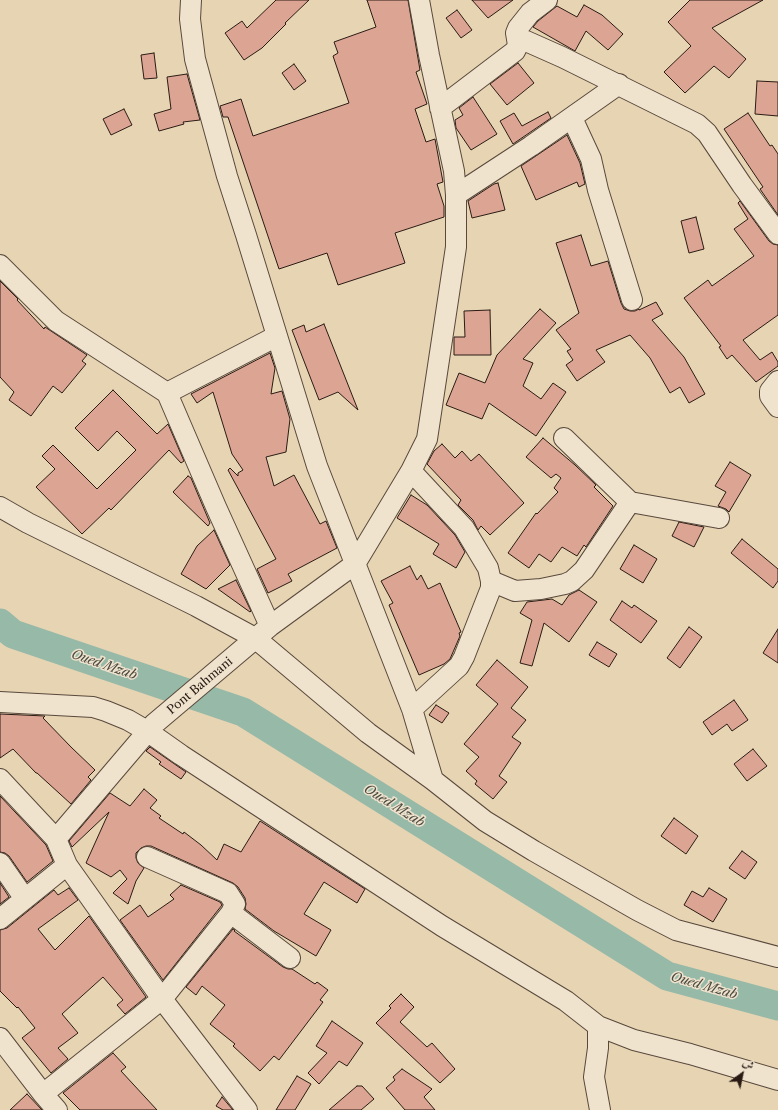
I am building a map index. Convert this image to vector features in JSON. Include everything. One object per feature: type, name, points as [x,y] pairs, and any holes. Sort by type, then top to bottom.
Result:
[{"type":"street","points":[[191,0],[190,19],[195,59],[226,176],[317,466],[354,564],[412,709],[433,780]]},
{"type":"street","points":[[354,564],[411,471],[427,439],[435,375],[444,329],[456,246],[456,195],[454,171],[419,0]]},
{"type":"street","points":[[440,108],[515,51],[518,45],[516,32],[518,28],[530,13],[547,0]]},
{"type":"street","points":[[517,37],[619,84],[697,124],[707,133],[742,185],[778,234]]},
{"type":"street","points":[[456,195],[572,118],[619,84]]},
{"type":"street","points":[[572,118],[591,159],[598,190],[632,300]]},
{"type":"street","points":[[0,265],[56,321],[167,393],[216,507],[257,638]]},
{"type":"street","points":[[167,393],[277,336]]},
{"type":"street","points":[[778,381],[770,391],[770,396],[778,407]]},
{"type":"street","points":[[564,438],[630,502],[719,518]]},
{"type":"street","points":[[411,471],[464,528],[488,568],[491,581],[490,588],[464,657],[459,666],[412,709]]},
{"type":"street","points":[[491,581],[515,591],[541,589],[572,581],[584,570],[630,502]]},
{"type":"street","points":[[0,507],[28,523],[196,606],[257,638],[368,733],[433,780],[491,825],[541,855],[637,910],[676,930],[778,957]]},
{"type":"street","name":"Pont Bahmani","points":[[56,839],[151,728],[257,638],[354,564]]},
{"type":"street","points":[[0,702],[93,707],[151,728],[181,755],[442,926],[566,1001],[598,1026],[634,1040],[690,1054],[778,1080]]},
{"type":"street","points":[[0,779],[56,839],[67,865],[162,1000],[247,1110]]},
{"type":"street","points":[[43,1094],[162,1000],[231,913],[235,904],[228,893],[147,857]]},
{"type":"street","points":[[0,863],[25,899]]},
{"type":"street","points":[[0,919],[67,865]]},
{"type":"street","points":[[231,913],[290,958]]},
{"type":"street","points":[[598,1026],[598,1048],[594,1077],[600,1110]]},
{"type":"street","points":[[0,1038],[57,1110]]},
{"type":"building","points":[[276,0],[309,0],[262,48],[244,60],[225,33],[242,21],[247,28]]},
{"type":"building","points":[[367,0],[408,0],[420,70],[416,72],[427,104],[415,109],[426,142],[435,139],[443,182],[437,184],[444,206],[444,217],[395,233],[405,263],[338,285],[327,253],[279,269],[228,117],[223,117],[220,106],[241,99],[253,136],[349,103],[333,56],[338,53],[334,42],[376,27]]},
{"type":"building","points":[[472,0],[513,0],[488,18]]},
{"type":"building","points":[[690,0],[763,0],[712,28],[746,59],[729,78],[714,66],[685,93],[664,72],[691,46],[668,22]]},
{"type":"building","points":[[584,5],[602,15],[623,34],[608,50],[586,31],[575,51],[533,27],[538,21],[557,6],[577,17]]},
{"type":"building","points":[[457,10],[472,30],[461,38],[446,18]]},
{"type":"building","points":[[154,53],[157,78],[144,79],[141,55]]},
{"type":"building","points":[[518,63],[534,83],[507,105],[490,84]]},
{"type":"building","points":[[294,64],[306,81],[294,90],[282,73]]},
{"type":"building","points":[[187,74],[200,120],[183,122],[184,124],[159,131],[154,114],[171,109],[167,77]]},
{"type":"building","points":[[757,81],[778,82],[778,116],[755,114]]},
{"type":"building","points":[[473,97],[497,134],[471,150],[456,128],[455,120],[463,115],[459,108]]},
{"type":"building","points":[[124,109],[132,125],[111,135],[103,119]]},
{"type":"building","points":[[548,112],[551,118],[513,144],[500,121],[514,113],[522,126]]},
{"type":"building","points":[[748,113],[770,146],[772,145],[778,154],[778,215],[760,189],[763,187],[724,129]]},
{"type":"building","points":[[567,135],[580,163],[585,184],[579,187],[577,182],[536,200],[521,166]]},
{"type":"building","points":[[498,183],[505,210],[472,218],[468,201],[494,184]]},
{"type":"building","points":[[740,201],[769,241],[778,245],[778,315],[743,340],[760,360],[772,352],[778,362],[778,366],[756,382],[732,355],[727,359],[719,347],[721,346],[684,298],[708,280],[712,286],[754,256],[734,229],[748,219],[738,203]]},
{"type":"building","points":[[696,217],[704,249],[689,253],[681,221]]},
{"type":"building","points":[[581,235],[591,266],[608,261],[624,309],[635,311],[656,302],[663,314],[652,320],[684,357],[705,394],[689,403],[680,387],[670,393],[650,358],[630,335],[596,350],[605,362],[577,381],[566,365],[573,360],[567,351],[571,349],[556,330],[579,313],[556,243]]},
{"type":"building","points":[[0,281],[44,329],[45,327],[87,355],[82,361],[86,364],[62,393],[53,386],[31,416],[9,400],[14,392],[0,377]]},
{"type":"building","points":[[540,309],[556,323],[523,359],[533,363],[523,386],[541,399],[553,383],[566,392],[536,436],[489,403],[482,419],[446,405],[459,373],[485,383],[497,355]]},
{"type":"building","points":[[490,310],[491,355],[454,355],[454,337],[465,337],[464,311]]},
{"type":"building","points":[[324,324],[358,410],[338,392],[319,400],[292,330],[304,325],[306,332]]},
{"type":"building","points":[[270,353],[275,368],[271,394],[282,391],[290,419],[286,452],[266,457],[274,486],[294,475],[320,524],[326,521],[337,548],[288,574],[292,581],[268,593],[257,569],[276,559],[228,470],[230,468],[238,476],[238,473],[243,470],[232,454],[213,392],[197,403],[191,394]]},
{"type":"building","points":[[113,390],[157,434],[168,424],[184,461],[181,463],[169,450],[111,510],[109,508],[82,534],[36,487],[55,469],[42,456],[53,445],[97,489],[136,450],[117,431],[98,451],[75,428]]},
{"type":"building","points":[[543,438],[596,485],[594,487],[613,506],[586,547],[584,545],[577,556],[562,547],[551,562],[539,554],[529,568],[508,553],[536,513],[537,514],[558,492],[554,488],[561,478],[556,474],[551,478],[526,457]]},
{"type":"building","points":[[442,444],[455,458],[462,451],[471,461],[479,454],[524,503],[490,535],[481,526],[478,530],[473,520],[458,505],[461,500],[427,464],[434,451]]},
{"type":"building","points":[[730,462],[751,475],[729,512],[718,506],[726,492],[715,486]]},
{"type":"building","points":[[188,476],[191,478],[210,523],[208,526],[173,492]]},
{"type":"building","points":[[411,495],[427,505],[455,535],[465,552],[456,568],[433,554],[439,544],[397,518]]},
{"type":"building","points":[[679,522],[704,527],[694,547],[672,536]]},
{"type":"building","points":[[214,530],[230,565],[206,589],[181,574],[197,546]]},
{"type":"building","points":[[742,539],[778,569],[778,581],[773,588],[731,553]]},
{"type":"building","points":[[634,545],[657,559],[643,583],[620,569]]},
{"type":"building","points":[[410,566],[417,580],[421,575],[428,589],[440,583],[461,632],[459,633],[460,636],[450,659],[444,664],[419,675],[389,605],[393,603],[381,581]]},
{"type":"building","points":[[236,580],[251,611],[250,612],[218,589]]},
{"type":"building","points":[[579,590],[597,602],[569,642],[544,623],[532,666],[520,663],[532,620],[520,613],[527,602],[552,599],[562,605],[569,595]]},
{"type":"building","points":[[622,601],[632,608],[634,605],[657,621],[641,643],[610,620]]},
{"type":"building","points":[[689,627],[702,637],[680,668],[667,658]]},
{"type":"building","points":[[778,629],[778,663],[763,653]]},
{"type":"building","points":[[597,642],[617,654],[609,667],[589,655]]},
{"type":"building","points":[[497,660],[528,687],[511,708],[526,720],[512,737],[521,743],[499,776],[507,782],[493,799],[475,784],[477,781],[466,771],[479,757],[464,744],[498,704],[476,685]]},
{"type":"building","points":[[734,700],[748,720],[732,731],[727,724],[712,735],[703,722]]},
{"type":"building","points":[[436,705],[449,713],[442,723],[429,715]]},
{"type":"building","points":[[0,714],[45,716],[43,718],[95,770],[88,777],[91,780],[71,804],[36,773],[13,749],[0,758]]},
{"type":"building","points":[[150,747],[186,772],[181,779],[159,764],[161,762],[146,751]]},
{"type":"building","points":[[753,749],[767,766],[747,781],[734,764]]},
{"type":"building","points":[[144,789],[157,800],[150,808],[161,816],[159,818],[183,834],[184,832],[217,860],[224,844],[241,852],[260,821],[365,889],[357,903],[324,882],[304,914],[331,930],[316,956],[274,931],[245,909],[245,898],[238,887],[233,883],[151,846],[141,848],[136,853],[138,863],[144,868],[136,881],[128,904],[113,893],[127,879],[120,870],[111,877],[86,863],[109,812],[72,847],[69,841],[110,793],[130,806]]},
{"type":"building","points":[[0,796],[46,845],[53,861],[27,882],[9,856],[0,852]]},
{"type":"building","points":[[674,818],[698,836],[686,854],[661,836]]},
{"type":"building","points":[[742,851],[757,862],[745,879],[729,868]]},
{"type":"building","points":[[0,883],[9,897],[0,904]]},
{"type":"building","points":[[181,885],[220,902],[222,905],[163,980],[120,920],[140,905],[148,917],[174,899],[170,895]]},
{"type":"building","points":[[69,888],[78,900],[38,929],[55,950],[89,916],[146,997],[125,1014],[117,1005],[123,1000],[103,977],[62,1014],[78,1033],[58,1048],[68,1059],[51,1073],[22,1038],[35,1028],[18,1007],[17,1008],[0,991],[0,930],[7,928],[54,890],[58,895]]},
{"type":"building","points":[[709,888],[727,899],[713,922],[684,905],[692,891],[703,897]]},
{"type":"building","points":[[233,929],[283,967],[292,969],[315,984],[317,982],[328,990],[320,1000],[323,1002],[279,1060],[274,1056],[260,1071],[233,1046],[235,1044],[210,1024],[225,1005],[202,986],[196,995],[186,987]]},
{"type":"building","points":[[401,994],[414,1007],[400,1022],[427,1047],[432,1043],[455,1069],[440,1083],[376,1023],[391,1008],[389,1006]]},
{"type":"building","points":[[332,1021],[363,1043],[347,1066],[339,1061],[319,1084],[308,1073],[327,1053],[316,1046]]},
{"type":"building","points":[[113,1053],[126,1067],[121,1071],[157,1110],[80,1110],[63,1093]]},
{"type":"building","points":[[402,1069],[432,1089],[424,1097],[435,1110],[405,1110],[386,1088],[395,1080],[393,1077]]},
{"type":"building","points":[[297,1076],[311,1084],[295,1110],[276,1110]]},
{"type":"building","points":[[357,1086],[362,1086],[374,1099],[361,1110],[329,1110]]},
{"type":"building","points":[[27,1094],[42,1110],[10,1110]]},
{"type":"building","points":[[222,1097],[233,1110],[223,1110],[216,1106]]},
{"type":"waterway","name":"Oued Mzab","points":[[0,623],[13,634],[243,712],[667,976],[778,1006]]}]
